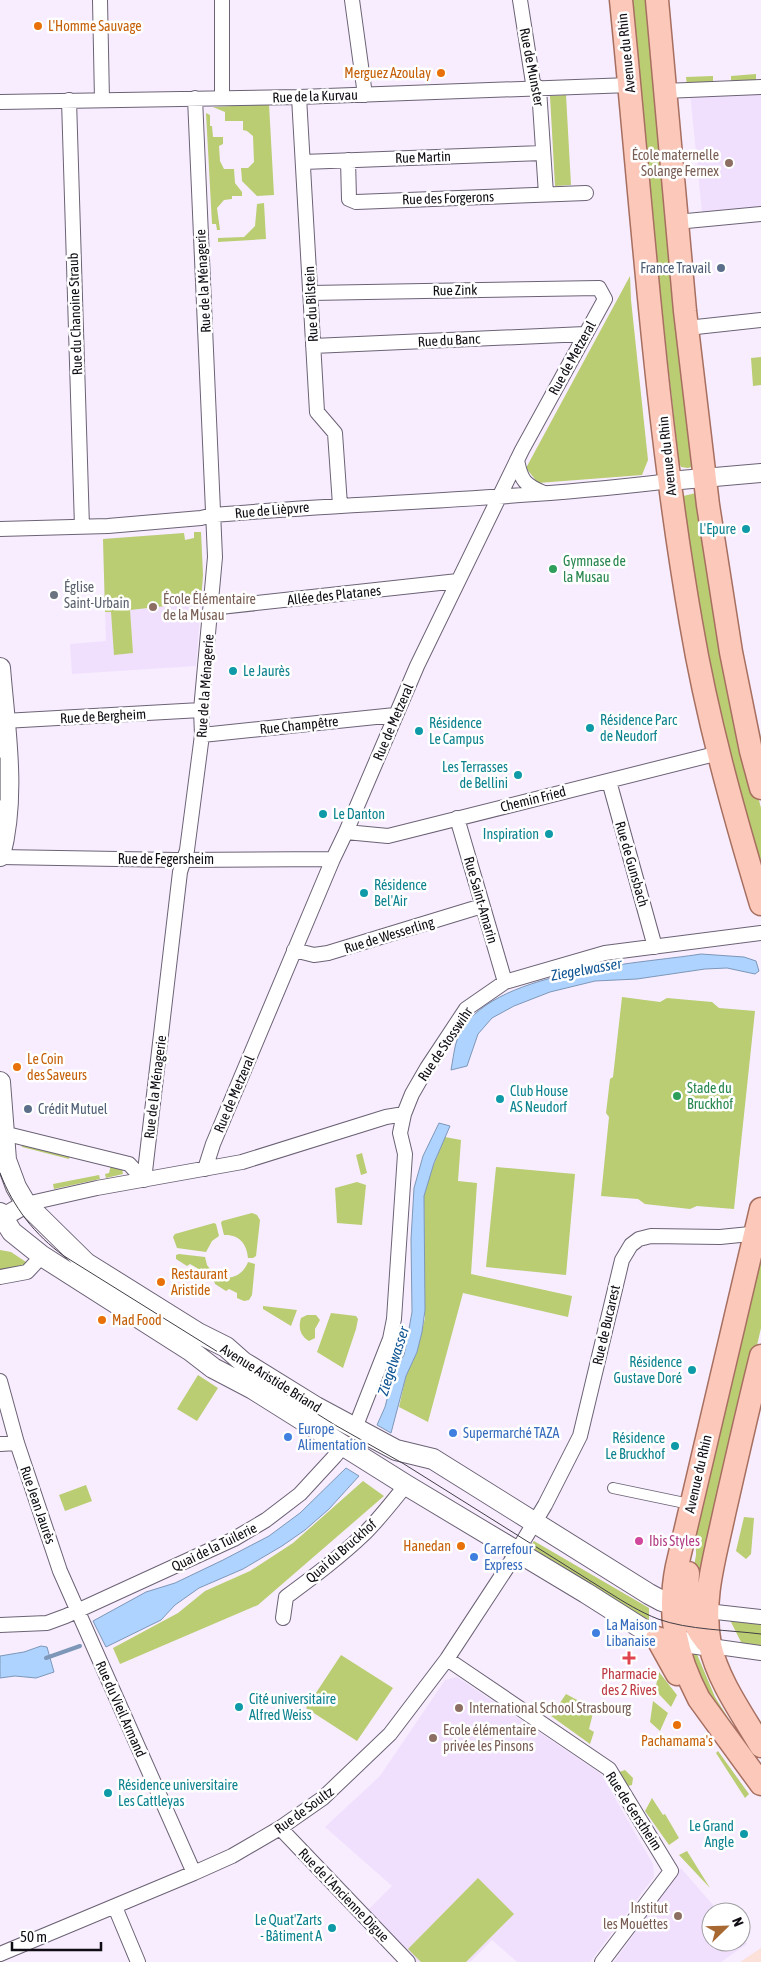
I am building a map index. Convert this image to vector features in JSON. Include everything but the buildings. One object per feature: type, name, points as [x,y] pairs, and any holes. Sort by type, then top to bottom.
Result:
[{"type":"main road","name":"Avenue du Rhin","points":[[621,0],[669,482],[691,625],[719,753],[761,904]]},
{"type":"main road","points":[[657,0],[686,328],[704,479],[731,652],[751,751],[761,788]]},
{"type":"main road","points":[[0,668],[9,787],[8,811],[0,856]]},
{"type":"main road","name":"Avenue Aristide Briand","points":[[0,1082],[3,1133],[8,1170],[26,1204],[86,1263],[198,1333],[226,1347],[243,1362],[308,1402],[396,1450],[433,1460],[648,1594],[689,1607]]},
{"type":"main road","name":"Avenue du Rhin","points":[[761,1209],[758,1233],[685,1505],[675,1573],[689,1607],[683,1664],[699,1699],[761,1784]]},
{"type":"main road","name":"Avenue Aristide Briand","points":[[2,1220],[42,1256],[191,1351],[213,1368],[253,1389],[517,1552],[685,1642]]},
{"type":"main road","name":"Avenue du Rhin","points":[[685,1642],[689,1607],[708,1588],[761,1356]]},
{"type":"main road","name":"Quai de la Tuilerie","points":[[344,1445],[355,1428]]},
{"type":"main road","name":"Avenue du Rhin","points":[[685,1642],[720,1673],[761,1746]]},
{"type":"main road","points":[[685,1642],[761,1760]]},
{"type":"street","points":[[100,0],[102,100]]},
{"type":"street","points":[[222,0],[222,98]]},
{"type":"street","points":[[352,0],[365,95]]},
{"type":"street","name":"Rue de Munster","points":[[520,0],[533,83],[539,89],[546,194]]},
{"type":"street","name":"Rue de la Kurvau","points":[[0,102],[299,97],[630,85]]},
{"type":"street","points":[[664,91],[761,87]]},
{"type":"street","name":"Rue du Bilstein","points":[[299,97],[317,412],[335,433],[340,505]]},
{"type":"street","name":"Rue de la Ménagerie","points":[[144,1180],[180,872],[187,850],[202,735],[201,710],[215,557],[195,98]]},
{"type":"street","name":"Rue du Chanoine Straub","points":[[69,100],[82,527]]},
{"type":"street","name":"Rue Martin","points":[[303,162],[543,153]]},
{"type":"street","name":"Rue des Forgerons","points":[[348,160],[349,199],[356,202],[586,192]]},
{"type":"street","points":[[676,222],[761,214]]},
{"type":"street","name":"Rue Zink","points":[[310,293],[599,288]]},
{"type":"street","name":"Rue de Metzeral","points":[[205,1169],[216,1134],[395,715],[518,460],[605,299],[599,288]]},
{"type":"street","points":[[686,328],[761,320]]},
{"type":"street","name":"Rue du Banc","points":[[313,346],[585,334]]},
{"type":"street","points":[[518,460],[522,478],[531,487],[544,493]]},
{"type":"street","points":[[669,482],[761,473]]},
{"type":"street","name":"Rue de Lièpvre","points":[[0,529],[82,527],[340,505],[500,498],[669,482]]},
{"type":"street","name":"Allée des Platanes","points":[[210,608],[458,581]]},
{"type":"street","name":"Rue de Bergheim","points":[[4,721],[201,710]]},
{"type":"street","name":"Rue Champêtre","points":[[202,735],[395,715]]},
{"type":"street","name":"Chemin Fried","points":[[346,832],[388,836],[719,753]]},
{"type":"street","name":"Rue de Gunsbach","points":[[609,781],[655,947]]},
{"type":"street","name":"Rue Saint-Amarin","points":[[457,818],[505,982]]},
{"type":"street","name":"Rue de Fegersheim","points":[[0,856],[184,860],[333,859]]},
{"type":"street","name":"Rue de Wesserling","points":[[294,950],[314,955],[328,953],[482,906]]},
{"type":"street","name":"Rue de Stosswihr","points":[[404,1114],[412,1094],[427,1068],[466,1009],[505,982],[605,953],[761,933]]},
{"type":"street","points":[[2,1220],[26,1204],[242,1162],[386,1117],[404,1114]]},
{"type":"street","name":"Quai de la Tuilerie","points":[[355,1428],[390,1339],[394,1319],[405,1154],[400,1133],[404,1114]]},
{"type":"street","points":[[3,1133],[129,1164],[144,1180]]},
{"type":"street","name":"Rue de Bucarest","points":[[535,1523],[580,1436],[622,1260],[631,1245],[639,1239],[651,1236],[720,1237],[758,1233]]},
{"type":"street","points":[[0,1277],[27,1272],[42,1256]]},
{"type":"street","name":"Rue Jean Jaurès","points":[[0,1380],[17,1443],[60,1571],[84,1626]]},
{"type":"street","points":[[0,1444],[17,1443]]},
{"type":"street","name":"Quai de la Tuilerie","points":[[0,1625],[47,1623],[78,1611],[234,1539],[266,1520],[300,1494],[344,1445]]},
{"type":"street","name":"Quai du Bruckhof","points":[[282,1618],[286,1597],[330,1564],[365,1532],[406,1485]]},
{"type":"street","points":[[613,1488],[685,1505]]},
{"type":"street","points":[[517,1552],[535,1523]]},
{"type":"street","name":"Rue de Soultz","points":[[0,1954],[232,1856],[280,1828],[323,1798],[390,1734],[447,1659],[517,1552]]},
{"type":"street","points":[[689,1607],[761,1617]]},
{"type":"street","name":"Rue du Vieil Armand","points":[[84,1626],[194,1873]]},
{"type":"street","points":[[685,1642],[761,1653]]},
{"type":"street","name":"Rue de Gerstheim","points":[[447,1659],[608,1769],[671,1871],[602,1962]]},
{"type":"street","name":"Rue de l'Ancienne Digue","points":[[280,1828],[408,1962]]},
{"type":"street","points":[[114,1907],[138,1962]]},
{"type":"shaded area","name":"École maternelle Solange Fernex","points":[[761,91],[761,207],[702,212],[690,93]]},
{"type":"shaded area","name":"École Élémentaire de la Musau","points":[[194,532],[201,532],[203,575],[196,666],[72,674],[70,644],[106,641],[103,539],[184,533],[185,540],[194,539]]},
{"type":"shaded area","points":[[457,1677],[601,1774],[653,1864],[654,1877],[590,1962],[517,1962],[492,1940],[470,1962],[417,1962],[368,1910],[392,1886],[325,1827],[380,1776],[445,1680]]},
{"type":"shaded area","name":"Institut les Mouettes","points":[[681,1868],[710,1902],[701,1902],[701,1952],[735,1952],[721,1962],[614,1962]]},
{"type":"shaded area","points":[[761,1948],[761,1962],[740,1962]]},
{"type":"green space","points":[[627,0],[651,0],[695,466],[688,468],[681,467],[679,462]]},
{"type":"green space","points":[[756,74],[756,83],[731,84],[731,76]]},
{"type":"green space","points":[[713,76],[713,85],[687,86],[686,77]]},
{"type":"green space","points":[[566,95],[571,185],[555,186],[550,96]]},
{"type":"green space","points":[[269,104],[274,195],[257,196],[242,181],[241,168],[248,168],[254,162],[253,136],[243,130],[243,121],[225,121],[225,112],[213,107]]},
{"type":"green space","points":[[206,113],[210,115],[213,137],[223,137],[223,144],[219,146],[220,161],[224,169],[234,169],[235,183],[242,192],[242,196],[232,196],[232,199],[224,200],[217,208],[220,230],[217,230],[216,224],[212,224]]},
{"type":"green space","points":[[264,203],[266,239],[218,242],[218,238],[244,237],[255,226],[257,204]]},
{"type":"green space","points":[[630,276],[648,460],[642,475],[538,483],[526,468]]},
{"type":"green space","points":[[761,357],[761,385],[753,386],[751,358]]},
{"type":"green space","points":[[696,493],[751,769],[761,808],[761,884],[730,775],[679,497]]},
{"type":"green space","points":[[194,532],[201,532],[203,575],[201,602],[130,610],[133,653],[114,655],[111,612],[105,612],[103,539],[184,533],[185,540],[194,538]]},
{"type":"green space","name":"Stade du Bruckhof","points":[[622,997],[660,1002],[667,998],[712,1002],[719,1008],[755,1011],[734,1209],[697,1206],[690,1209],[645,1204],[638,1199],[601,1196],[609,1117],[606,1113],[610,1079],[613,1077]]},
{"type":"green space","points":[[445,1137],[461,1140],[458,1181],[477,1183],[471,1274],[572,1296],[568,1317],[463,1293],[428,1422],[399,1407],[406,1376],[417,1352],[425,1318],[424,1196],[430,1174]]},
{"type":"green space","points":[[20,1142],[70,1155],[69,1159],[22,1147]]},
{"type":"green space","points":[[362,1153],[367,1173],[361,1175],[356,1155]]},
{"type":"green space","points":[[111,1165],[122,1169],[123,1174],[106,1178],[105,1174],[109,1173]]},
{"type":"green space","points":[[496,1167],[575,1174],[566,1275],[486,1267]]},
{"type":"green space","points":[[99,1175],[100,1179],[54,1189],[53,1184]]},
{"type":"green space","points":[[357,1182],[366,1185],[362,1225],[337,1223],[335,1188]]},
{"type":"green space","points":[[252,1213],[257,1215],[260,1220],[256,1256],[248,1258],[246,1248],[241,1240],[234,1236],[224,1235],[221,1223],[222,1221]]},
{"type":"green space","points":[[216,1224],[219,1236],[212,1241],[206,1252],[177,1248],[173,1237],[175,1234]]},
{"type":"green space","points":[[761,1246],[761,1328],[701,1590],[691,1583],[696,1555],[696,1517]]},
{"type":"green space","points":[[0,1250],[11,1252],[29,1264],[0,1277]]},
{"type":"green space","points":[[176,1255],[205,1257],[207,1265],[213,1273],[208,1279],[198,1273],[197,1268],[190,1264],[187,1266],[176,1259]]},
{"type":"green space","points":[[248,1262],[255,1264],[252,1295],[249,1300],[244,1301],[237,1298],[237,1293],[229,1289],[226,1291],[215,1284],[214,1281],[217,1276],[227,1278],[236,1276],[246,1267]]},
{"type":"green space","points":[[263,1306],[297,1310],[291,1326],[263,1309]]},
{"type":"green space","points":[[331,1313],[356,1316],[358,1319],[343,1368],[317,1352]]},
{"type":"green space","points":[[307,1315],[316,1315],[320,1320],[315,1329],[315,1338],[309,1341],[304,1337],[300,1328],[301,1318]]},
{"type":"green space","points":[[198,1375],[218,1388],[197,1421],[177,1409]]},
{"type":"green space","points":[[363,1481],[384,1496],[258,1605],[120,1664],[113,1648],[178,1613],[205,1591],[250,1571],[293,1543]]},
{"type":"green space","points":[[86,1485],[92,1501],[65,1511],[59,1495]]},
{"type":"green space","points":[[744,1517],[754,1518],[751,1554],[746,1559],[736,1551]]},
{"type":"green space","points":[[534,1541],[649,1608],[649,1625],[523,1556]]},
{"type":"green space","points":[[730,1620],[761,1624],[761,1648],[743,1646]]},
{"type":"green space","points":[[687,1650],[696,1652],[715,1697],[735,1729],[712,1707]]},
{"type":"green space","points":[[341,1655],[393,1688],[357,1741],[306,1708]]},
{"type":"green space","points":[[659,1672],[677,1695],[671,1707],[655,1690]]},
{"type":"green space","points":[[566,1694],[594,1709],[589,1729],[594,1732],[590,1744],[551,1716]]},
{"type":"green space","points":[[653,1701],[668,1713],[660,1731],[650,1722]]},
{"type":"green space","points":[[718,1751],[749,1794],[745,1798],[716,1753]]},
{"type":"green space","points":[[625,1770],[633,1778],[632,1785],[628,1786],[619,1772]]},
{"type":"green space","points":[[652,1798],[663,1815],[665,1814],[679,1838],[669,1845],[645,1811]]},
{"type":"green space","points":[[687,1851],[710,1888],[679,1855]]},
{"type":"green space","points":[[478,1878],[514,1914],[466,1962],[421,1962],[408,1949]]},
{"type":"water","points":[[701,954],[744,957],[756,961],[759,971],[755,974],[727,968],[705,969],[637,979],[595,981],[550,992],[514,1006],[492,1018],[478,1034],[467,1066],[451,1070],[458,1037],[474,1015],[499,997],[531,984],[567,974]]},
{"type":"water","name":"Ziegelwasser","points":[[439,1123],[450,1126],[434,1163],[424,1196],[425,1310],[422,1332],[417,1352],[406,1376],[391,1433],[377,1425],[385,1407],[395,1369],[404,1355],[412,1312],[411,1239],[414,1188],[423,1156]]},
{"type":"water","points":[[346,1468],[359,1476],[329,1509],[305,1530],[243,1569],[199,1588],[175,1605],[161,1620],[106,1647],[93,1621],[146,1592],[175,1583],[269,1536],[300,1513]]},
{"type":"water","points":[[41,1646],[47,1647],[54,1672],[36,1678],[15,1676],[0,1678],[0,1656],[24,1652]]},
{"type":"waterway","name":"Ziegelwasser","points":[[46,1658],[80,1646]]},
{"type":"tram line","points":[[0,758],[0,800]]},
{"type":"tram line","points":[[0,1173],[18,1209],[34,1229],[64,1256],[335,1425],[404,1464],[620,1599],[645,1613],[670,1623],[696,1628],[761,1634]]},
{"type":"place","name":"L'Homme Sauvage","points":[[38,26]]},
{"type":"place","name":"Merguez Azoulay","points":[[441,73]]},
{"type":"place","name":"École maternelle Solange Fernex","points":[[729,163]]},
{"type":"place","name":"France Travail","points":[[721,268]]},
{"type":"place","name":"L'Epure","points":[[746,529]]},
{"type":"place","name":"Gymnase de la Musau","points":[[553,569]]},
{"type":"place","name":"Église Saint-Urbain","points":[[54,595]]},
{"type":"place","name":"École Élémentaire de la Musau","points":[[153,607]]},
{"type":"place","name":"Le Jaurès","points":[[233,671]]},
{"type":"place","name":"Résidence Parc de Neudorf","points":[[590,728]]},
{"type":"place","name":"Résidence Le Campus","points":[[419,731]]},
{"type":"place","name":"Les Terrasses de Bellini","points":[[518,775]]},
{"type":"place","name":"Le Danton","points":[[323,814]]},
{"type":"place","name":"Inspiration","points":[[549,834]]},
{"type":"place","name":"Résidence Bel'Air","points":[[364,893]]},
{"type":"place","name":"Le Coin des Saveurs","points":[[17,1067]]},
{"type":"place","name":"Stade du Bruckhof","points":[[677,1096]]},
{"type":"place","name":"Club House AS Neudorf","points":[[500,1099]]},
{"type":"place","name":"Crédit Mutuel","points":[[28,1109]]},
{"type":"place","name":"Restaurant Aristide","points":[[161,1282]]},
{"type":"place","name":"Mad Food","points":[[102,1320]]},
{"type":"place","name":"Résidence Gustave Doré","points":[[692,1370]]},
{"type":"place","name":"Supermarché TAZA","points":[[453,1433]]},
{"type":"place","name":"Europe Alimentation","points":[[288,1437]]},
{"type":"place","name":"Résidence Le Bruckhof","points":[[675,1446]]},
{"type":"place","name":"Ibis Styles","points":[[639,1541]]},
{"type":"place","name":"Hanedan","points":[[461,1546]]},
{"type":"place","name":"Carrefour Express","points":[[474,1557]]},
{"type":"place","name":"La Maison Libanaise","points":[[596,1633]]},
{"type":"place","name":"Pharmacie des 2 Rives","points":[[629,1658]]},
{"type":"place","name":"Cité universitaire Alfred Weiss","points":[[239,1707]]},
{"type":"place","name":"International School Strasbourg","points":[[459,1708]]},
{"type":"place","name":"Pachamama's","points":[[677,1725]]},
{"type":"place","name":"Ecole élémentaire privée les Pinsons","points":[[433,1738]]},
{"type":"place","name":"Résidence universitaire Les Cattleyas","points":[[108,1793]]},
{"type":"place","name":"Le Grand Angle","points":[[744,1834]]},
{"type":"place","name":"Institut les Mouettes","points":[[678,1916]]},
{"type":"place","name":"Le Quat'Zarts - Bâtiment A","points":[[332,1928]]}]
